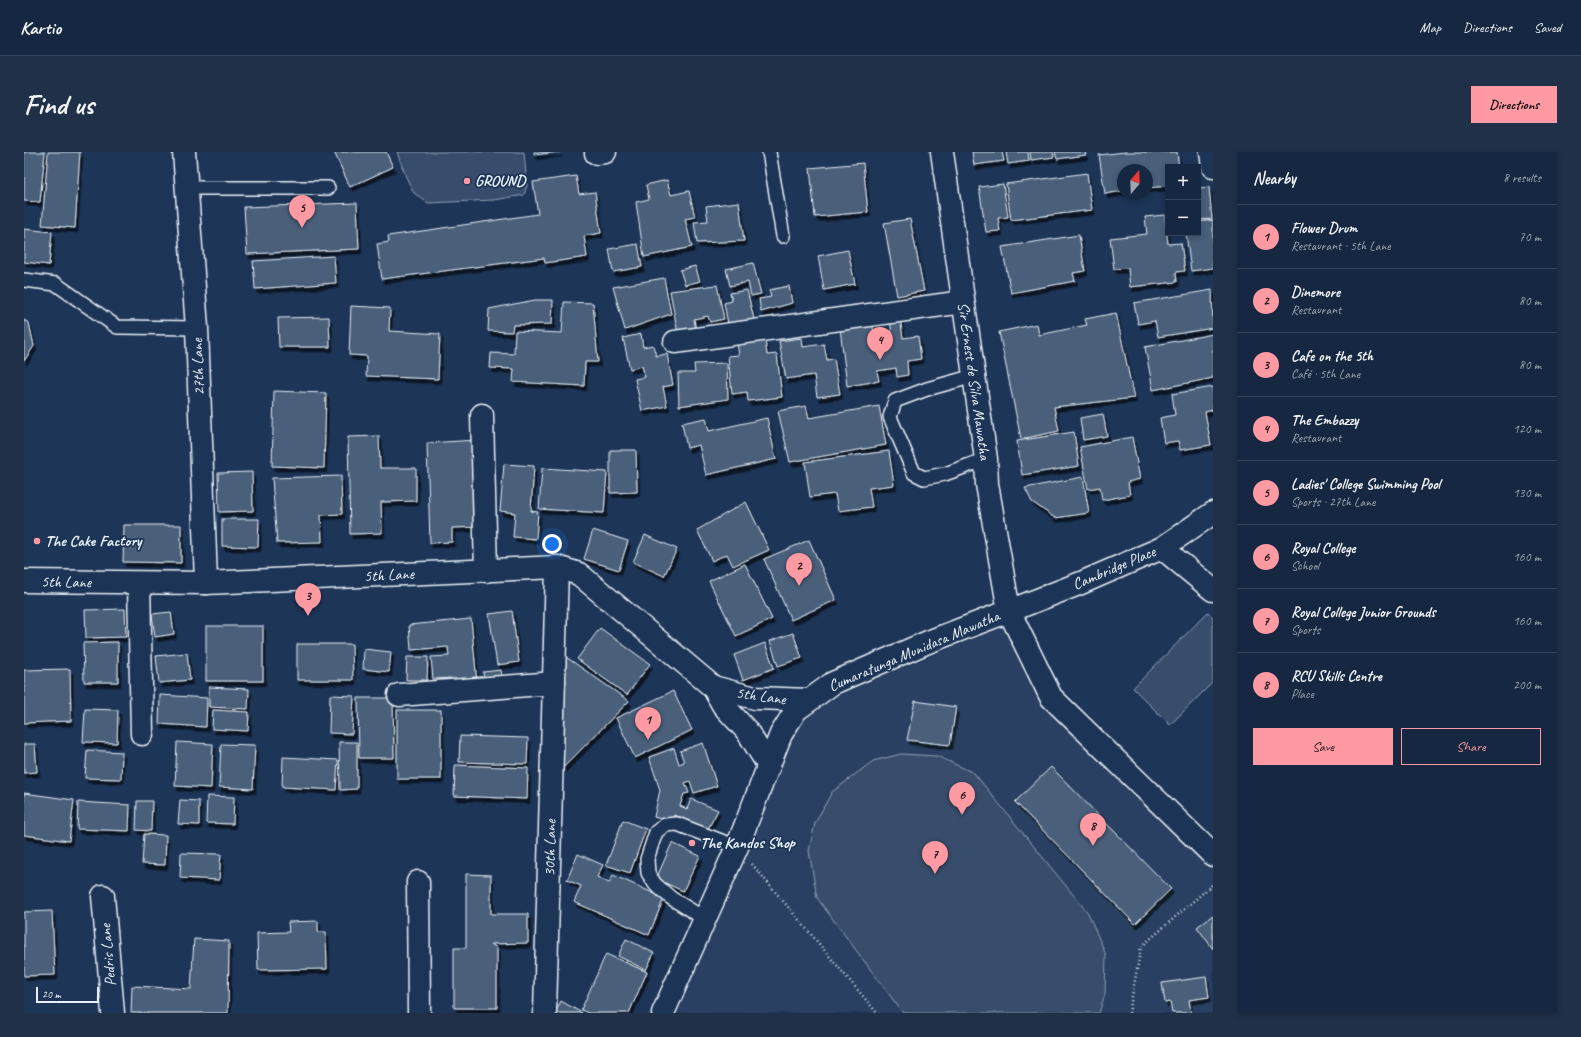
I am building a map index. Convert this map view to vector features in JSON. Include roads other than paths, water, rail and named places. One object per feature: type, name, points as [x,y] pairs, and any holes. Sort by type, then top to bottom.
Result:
[{"type":"main road","name":"27th Lane","points":[[184,152],[197,328],[206,583]]},
{"type":"main road","name":"Sir Ernest de Silva Mawatha","points":[[942,152],[986,459],[987,484],[1009,611],[1051,697],[1213,855]]},
{"type":"main road","points":[[1211,152],[1213,167]]},
{"type":"main road","points":[[675,342],[963,302]]},
{"type":"main road","points":[[482,415],[486,570]]},
{"type":"main road","name":"Cambridge Place","points":[[1009,611],[1081,583],[1162,548],[1213,513]]},
{"type":"main road","points":[[1162,548],[1213,590]]},
{"type":"main road","name":"5th Lane","points":[[24,581],[206,583],[556,567],[579,574],[713,686],[723,704],[747,731],[769,766]]},
{"type":"main road","name":"30th Lane","points":[[545,1013],[556,567]]},
{"type":"main road","points":[[139,582],[142,734]]},
{"type":"main road","name":"Cumaratunga Munidasa Mawatha","points":[[663,1013],[737,847],[781,734],[796,710],[833,683],[928,642],[1009,611]]},
{"type":"main road","points":[[399,695],[554,683]]},
{"type":"main road","name":"5th Lane","points":[[713,686],[756,698],[809,700]]},
{"type":"main road","points":[[418,882],[419,1013]]},
{"type":"main road","name":"Pedris Lane","points":[[103,896],[113,1013]]},
{"type":"lane","points":[[769,152],[783,236]]},
{"type":"lane","points":[[186,188],[328,188]]},
{"type":"lane","points":[[24,280],[56,284],[117,327],[197,328]]},
{"type":"lane","points":[[974,376],[927,389],[895,401],[890,417],[914,473],[924,478],[945,474],[986,459]]},
{"type":"lane","points":[[705,919],[671,898],[655,884],[648,872],[647,859],[656,832],[665,825],[677,824],[737,847]]},
{"type":"place","name":"GROUND","points":[[467,181]]},
{"type":"place","name":"Ladies' College Swimming Pool","points":[[302,228]]},
{"type":"place","name":"The Embazzy","points":[[880,360]]},
{"type":"place","name":"The Cake Factory","points":[[37,541]]},
{"type":"place","name":"Dinemore","points":[[799,586]]},
{"type":"place","name":"Cafe on the 5th","points":[[308,616]]},
{"type":"place","name":"Flower Drum","points":[[648,740]]},
{"type":"place","name":"Royal College","points":[[962,815]]},
{"type":"place","name":"The Kandos Shop","points":[[692,843]]},
{"type":"place","name":"RCU Skills Centre","points":[[1093,846]]},
{"type":"place","name":"Royal College Junior Grounds","points":[[935,874]]}]
